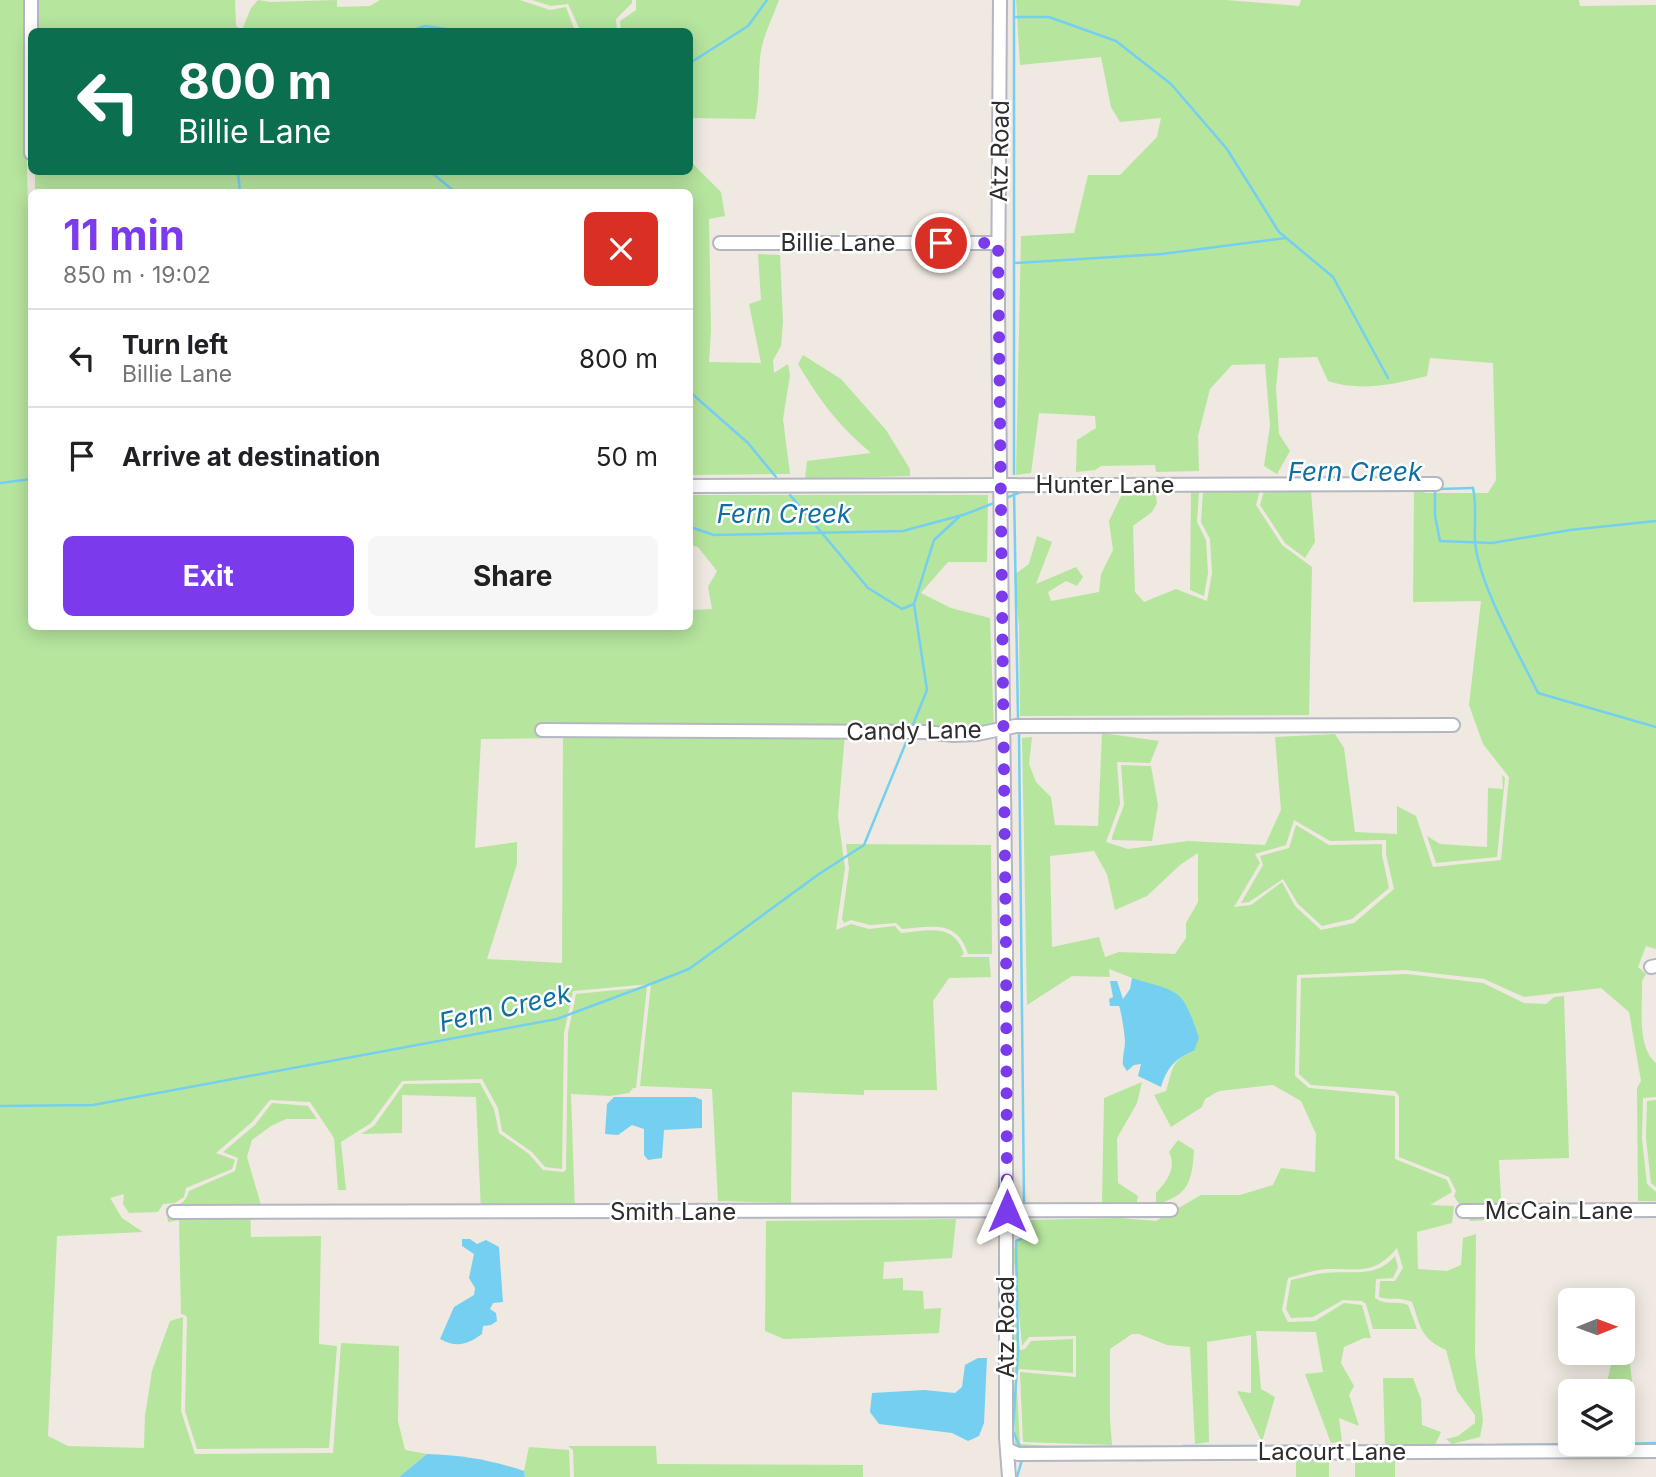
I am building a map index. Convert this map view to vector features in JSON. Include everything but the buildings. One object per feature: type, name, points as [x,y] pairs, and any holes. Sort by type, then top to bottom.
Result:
[{"type":"street","points":[[31,0],[31,28]]},
{"type":"street","name":"Atz Road","points":[[1000,0],[998,243],[1007,1211],[1006,1438],[1009,1477]]},
{"type":"street","name":"Billie Lane","points":[[720,243],[998,243]]},
{"type":"street","name":"Hunter Lane","points":[[693,486],[1436,484]]},
{"type":"street","name":"Candy Lane","points":[[542,730],[925,732],[953,736],[976,734],[1003,727],[1453,724]]},
{"type":"street","name":"Smith Lane","points":[[174,1212],[1171,1210]]},
{"type":"street","name":"McCain Lane","points":[[1463,1211],[1656,1210]]},
{"type":"street","name":"Lacourt Lane","points":[[1009,1450],[1018,1454],[1656,1451]]},
{"type":"green space","points":[[0,0],[27,0],[25,93],[28,207],[28,630],[693,630],[693,610],[712,609],[708,587],[717,571],[698,547],[693,546],[693,495],[988,495],[987,562],[948,562],[921,593],[951,608],[990,618],[994,730],[845,733],[838,816],[845,868],[836,930],[851,924],[869,929],[895,926],[901,933],[939,931],[954,937],[964,954],[960,957],[989,957],[991,977],[949,978],[933,1001],[937,1090],[864,1090],[864,1095],[792,1092],[791,1203],[718,1201],[712,1089],[640,1086],[651,984],[573,991],[564,1033],[562,1169],[545,1167],[532,1152],[502,1131],[498,1108],[482,1079],[402,1081],[371,1123],[341,1142],[346,1190],[338,1190],[334,1138],[310,1102],[270,1100],[252,1122],[216,1153],[235,1160],[232,1169],[186,1188],[184,1197],[175,1203],[163,1204],[158,1212],[129,1213],[123,1204],[124,1194],[110,1198],[122,1218],[143,1232],[57,1236],[48,1436],[68,1446],[144,1448],[145,1416],[152,1371],[170,1321],[183,1317],[181,1411],[195,1454],[333,1453],[341,1343],[399,1346],[398,1421],[405,1450],[427,1454],[399,1477],[0,1477]],"holes":[[[563,738],[562,963],[487,959],[517,864],[517,842],[475,848],[481,739]]]},
{"type":"green space","points":[[33,0],[235,0],[236,26],[239,28],[33,28]]},
{"type":"green space","points":[[258,0],[337,0],[337,7],[370,6],[380,0],[520,0],[550,10],[566,7],[574,28],[243,28],[251,8]]},
{"type":"green space","points":[[532,0],[632,0],[616,19],[617,28],[579,28],[568,4],[551,6]]},
{"type":"green space","points":[[636,0],[779,0],[761,50],[755,119],[693,118],[693,28],[621,28],[620,21],[636,10]]},
{"type":"green space","points":[[1016,0],[1226,0],[1299,6],[1301,0],[1579,0],[1580,6],[1656,5],[1656,949],[1646,946],[1638,967],[1646,974],[1642,981],[1643,1036],[1650,1056],[1656,1063],[1656,1097],[1643,1098],[1642,1139],[1647,1184],[1656,1192],[1656,1201],[1638,1201],[1637,1088],[1641,1081],[1629,1012],[1601,988],[1524,997],[1484,979],[1405,970],[1297,975],[1295,1076],[1309,1088],[1395,1096],[1395,1159],[1447,1180],[1452,1192],[1430,1205],[1454,1206],[1452,1223],[1417,1232],[1418,1269],[1447,1271],[1461,1265],[1463,1238],[1476,1234],[1475,1354],[1483,1421],[1480,1437],[1452,1444],[1446,1439],[1458,1436],[1475,1423],[1475,1415],[1457,1391],[1446,1350],[1426,1336],[1412,1302],[1379,1297],[1380,1281],[1395,1281],[1403,1268],[1397,1248],[1373,1267],[1321,1270],[1288,1278],[1282,1310],[1288,1322],[1315,1321],[1344,1303],[1362,1305],[1371,1338],[1364,1338],[1344,1347],[1341,1363],[1354,1386],[1349,1395],[1359,1426],[1339,1418],[1342,1442],[1331,1443],[1305,1374],[1323,1372],[1316,1332],[1256,1331],[1261,1389],[1275,1397],[1262,1442],[1237,1391],[1251,1393],[1251,1335],[1207,1342],[1209,1442],[1195,1444],[1190,1347],[1167,1345],[1132,1334],[1110,1349],[1112,1445],[1023,1442],[1020,1372],[1076,1377],[1076,1336],[1029,1337],[1022,1346],[1013,1251],[1030,1220],[1120,1218],[1156,1221],[1201,1195],[1240,1195],[1273,1185],[1281,1168],[1315,1172],[1316,1134],[1301,1101],[1273,1085],[1219,1091],[1205,1099],[1202,1107],[1171,1127],[1154,1095],[1166,1091],[1176,1062],[1194,1051],[1145,983],[1109,969],[1110,977],[1072,976],[1027,1005],[1022,738],[1032,737],[1029,764],[1036,782],[1051,797],[1055,825],[1098,826],[1102,733],[1159,741],[1150,763],[1117,762],[1120,804],[1106,842],[1128,849],[1188,841],[1265,845],[1281,810],[1275,737],[1335,734],[1344,748],[1355,832],[1397,834],[1397,806],[1416,816],[1433,867],[1501,860],[1509,777],[1483,744],[1469,705],[1481,601],[1413,602],[1414,489],[1426,493],[1488,493],[1496,480],[1493,363],[1430,358],[1427,376],[1390,384],[1353,386],[1328,381],[1317,357],[1279,358],[1276,388],[1279,434],[1290,451],[1277,474],[1264,466],[1270,426],[1265,364],[1232,365],[1210,389],[1198,436],[1199,471],[1156,472],[1155,465],[1101,466],[1095,470],[1076,472],[1077,440],[1096,428],[1095,416],[1039,413],[1031,473],[1016,475],[1021,236],[1074,233],[1088,175],[1120,175],[1157,137],[1161,118],[1120,122],[1111,107],[1101,57],[1020,65]],"holes":[[[1294,820],[1330,841],[1386,840],[1386,854],[1394,889],[1354,923],[1321,930],[1295,906],[1282,882],[1251,905],[1234,907],[1260,863],[1255,854],[1286,845]],[[1094,851],[1107,874],[1115,910],[1147,896],[1180,865],[1198,853],[1198,902],[1186,923],[1186,938],[1175,954],[1119,952],[1105,957],[1099,937],[1052,947],[1050,856]]]},
{"type":"green space","points":[[693,164],[721,192],[725,216],[709,219],[709,362],[761,363],[749,304],[761,300],[758,254],[780,255],[783,322],[781,346],[773,360],[774,373],[788,364],[790,375],[783,419],[790,474],[693,475],[693,189],[35,189],[35,175],[693,175]]},
{"type":"green space","points":[[803,355],[841,379],[886,430],[910,469],[910,476],[805,479],[807,461],[871,453],[839,422],[814,390],[798,364]]},
{"type":"green space","points":[[1124,490],[1155,490],[1157,503],[1152,512],[1133,526],[1135,592],[1144,602],[1176,589],[1207,601],[1212,573],[1210,539],[1201,522],[1203,490],[1260,490],[1256,505],[1282,545],[1312,567],[1309,715],[1020,716],[1019,626],[1014,575],[1029,564],[1037,536],[1052,542],[1036,584],[1076,567],[1083,577],[1077,586],[1066,581],[1048,592],[1051,601],[1099,592],[1101,574],[1113,550],[1109,521]]},
{"type":"green space","points":[[1191,491],[1199,491],[1197,522],[1206,540],[1208,573],[1204,596],[1190,590]]},
{"type":"green space","points":[[1264,491],[1311,491],[1315,542],[1305,558],[1285,543],[1260,505]]},
{"type":"green space","points":[[1121,765],[1151,766],[1158,805],[1152,841],[1112,840],[1124,805]]},
{"type":"green space","points":[[1502,775],[1505,778],[1497,857],[1436,863],[1427,836],[1440,844],[1487,847],[1488,788],[1503,789]]},
{"type":"green space","points":[[1296,825],[1329,845],[1382,844],[1389,888],[1352,919],[1322,926],[1298,904],[1283,879],[1249,902],[1241,903],[1263,865],[1260,856],[1289,848]]},
{"type":"green space","points":[[846,844],[991,845],[992,954],[968,954],[957,935],[942,928],[902,929],[896,923],[870,925],[851,920],[844,923],[842,919],[849,869]]},
{"type":"green space","points":[[1407,974],[1483,983],[1524,1003],[1546,1004],[1554,997],[1564,996],[1569,1158],[1499,1160],[1502,1219],[1470,1221],[1454,1196],[1456,1191],[1449,1177],[1399,1157],[1399,1096],[1395,1091],[1311,1085],[1299,1074],[1301,978]]},
{"type":"green space","points":[[647,987],[636,1088],[629,1093],[610,1096],[571,1094],[575,1212],[481,1212],[476,1097],[402,1095],[402,1133],[361,1134],[374,1126],[404,1084],[480,1083],[494,1109],[499,1133],[529,1154],[543,1170],[564,1172],[568,1033],[576,994]]},
{"type":"green space","points":[[1142,1082],[1137,1103],[1117,1138],[1118,1183],[1138,1196],[1136,1206],[1102,1205],[1104,1098]]},
{"type":"green space","points":[[1656,1100],[1656,1187],[1651,1183],[1646,1138],[1647,1101]]},
{"type":"green space","points":[[272,1103],[308,1106],[317,1119],[286,1119],[252,1140],[247,1157],[261,1205],[250,1205],[251,1237],[321,1236],[319,1344],[337,1346],[329,1448],[197,1449],[185,1411],[187,1318],[181,1314],[179,1220],[168,1222],[166,1208],[181,1203],[189,1191],[235,1171],[238,1158],[223,1152],[255,1125]]},
{"type":"green space","points":[[1178,1140],[1194,1150],[1190,1179],[1176,1197],[1156,1204],[1156,1193],[1171,1169],[1169,1152]]},
{"type":"green space","points":[[956,1219],[952,1258],[884,1262],[883,1279],[903,1278],[903,1290],[923,1291],[924,1309],[941,1308],[939,1333],[784,1339],[765,1331],[766,1221]]},
{"type":"green space","points":[[1395,1256],[1398,1267],[1393,1278],[1376,1279],[1375,1298],[1383,1302],[1408,1305],[1417,1329],[1373,1329],[1366,1304],[1362,1301],[1343,1300],[1313,1317],[1291,1318],[1286,1309],[1291,1280],[1324,1273],[1371,1271],[1388,1263]]},
{"type":"green space","points":[[1014,1309],[1020,1350],[1025,1349],[1031,1341],[1073,1339],[1073,1373],[1020,1369],[1016,1372],[1020,1444],[1063,1447],[1015,1448]]},
{"type":"green space","points":[[1611,1365],[1630,1365],[1632,1379],[1608,1379]]},
{"type":"green space","points":[[1383,1378],[1413,1378],[1421,1399],[1422,1425],[1441,1432],[1435,1445],[1385,1447]]},
{"type":"green space","points":[[568,1446],[656,1446],[657,1464],[863,1465],[863,1477],[574,1477],[573,1450]]},
{"type":"green space","points":[[529,1447],[569,1450],[570,1477],[525,1477]]},
{"type":"green space","points":[[1296,1460],[1329,1461],[1329,1477],[1296,1477]]},
{"type":"green space","points":[[1355,1461],[1395,1461],[1395,1477],[1355,1477]]},
{"type":"water","points":[[1132,978],[1171,990],[1178,995],[1184,1001],[1199,1038],[1194,1051],[1173,1064],[1161,1087],[1138,1076],[1141,1064],[1134,1065],[1127,1071],[1123,1065],[1123,1023],[1119,1006],[1110,1006],[1109,999],[1113,997],[1110,981],[1117,981],[1123,999],[1130,989]]},
{"type":"water","points":[[614,1097],[695,1097],[702,1100],[702,1128],[664,1130],[662,1158],[648,1160],[644,1155],[644,1129],[632,1125],[618,1135],[605,1134],[607,1104]]},
{"type":"water","points":[[462,1239],[470,1239],[477,1244],[486,1240],[499,1247],[503,1302],[493,1303],[490,1309],[496,1313],[497,1321],[483,1326],[482,1334],[477,1338],[456,1344],[440,1339],[454,1307],[474,1295],[475,1288],[469,1278],[474,1254],[462,1246]]},
{"type":"water","points":[[978,1358],[987,1358],[984,1423],[979,1436],[968,1441],[952,1433],[879,1424],[870,1412],[872,1393],[924,1390],[955,1393],[962,1387],[965,1365]]},
{"type":"water","points":[[427,1454],[488,1461],[524,1471],[525,1477],[399,1477]]},
{"type":"waterway","points":[[693,61],[748,26],[767,0]]},
{"type":"waterway","points":[[1014,0],[1014,474]]},
{"type":"waterway","points":[[1014,17],[1049,17],[1116,41],[1171,84],[1227,149],[1279,232],[1333,277],[1388,378]]},
{"type":"waterway","points":[[419,28],[439,28]]},
{"type":"waterway","points":[[238,175],[240,189]]},
{"type":"waterway","points":[[435,175],[451,189]]},
{"type":"waterway","points":[[1014,263],[1162,254],[1286,238]]},
{"type":"waterway","points":[[693,395],[748,443],[776,477]]},
{"type":"waterway","name":"Fern Creek","points":[[0,483],[28,480]]},
{"type":"waterway","points":[[1473,488],[1475,542],[1484,578],[1491,598],[1538,693],[1656,727]]},
{"type":"waterway","points":[[1439,489],[1473,488]]},
{"type":"waterway","name":"Fern Creek","points":[[1435,489],[1435,516],[1440,541],[1492,543],[1570,530],[1656,521]]},
{"type":"waterway","points":[[1014,490],[1018,719]]},
{"type":"waterway","name":"Fern Creek","points":[[1006,498],[1023,491],[1331,490]]},
{"type":"waterway","points":[[790,495],[868,588],[902,609],[914,604]]},
{"type":"waterway","name":"Fern Creek","points":[[693,528],[714,535],[903,531],[966,514],[994,503]]},
{"type":"waterway","name":"Fern Creek","points":[[912,727],[927,690],[914,604],[934,540],[959,517]]},
{"type":"waterway","points":[[1019,733],[1024,1201]]},
{"type":"waterway","name":"Fern Creek","points":[[0,1106],[93,1105],[557,1019],[689,969],[819,874],[864,845],[907,740]]},
{"type":"waterway","points":[[1024,1218],[1023,1238],[1016,1241],[1018,1350],[1013,1431],[1020,1447],[1170,1447]]},
{"type":"waterway","points":[[1635,1444],[1656,1443]]},
{"type":"waterway","points":[[1497,1445],[1558,1444]]},
{"type":"waterway","points":[[1340,1446],[1483,1445]]},
{"type":"waterway","points":[[1183,1446],[1319,1446]]},
{"type":"waterway","points":[[1135,1460],[1216,1459]]},
{"type":"waterway","points":[[1017,1477],[1022,1460],[1041,1460]]},
{"type":"route","points":[[941,243],[998,243],[1007,1211]]}]
